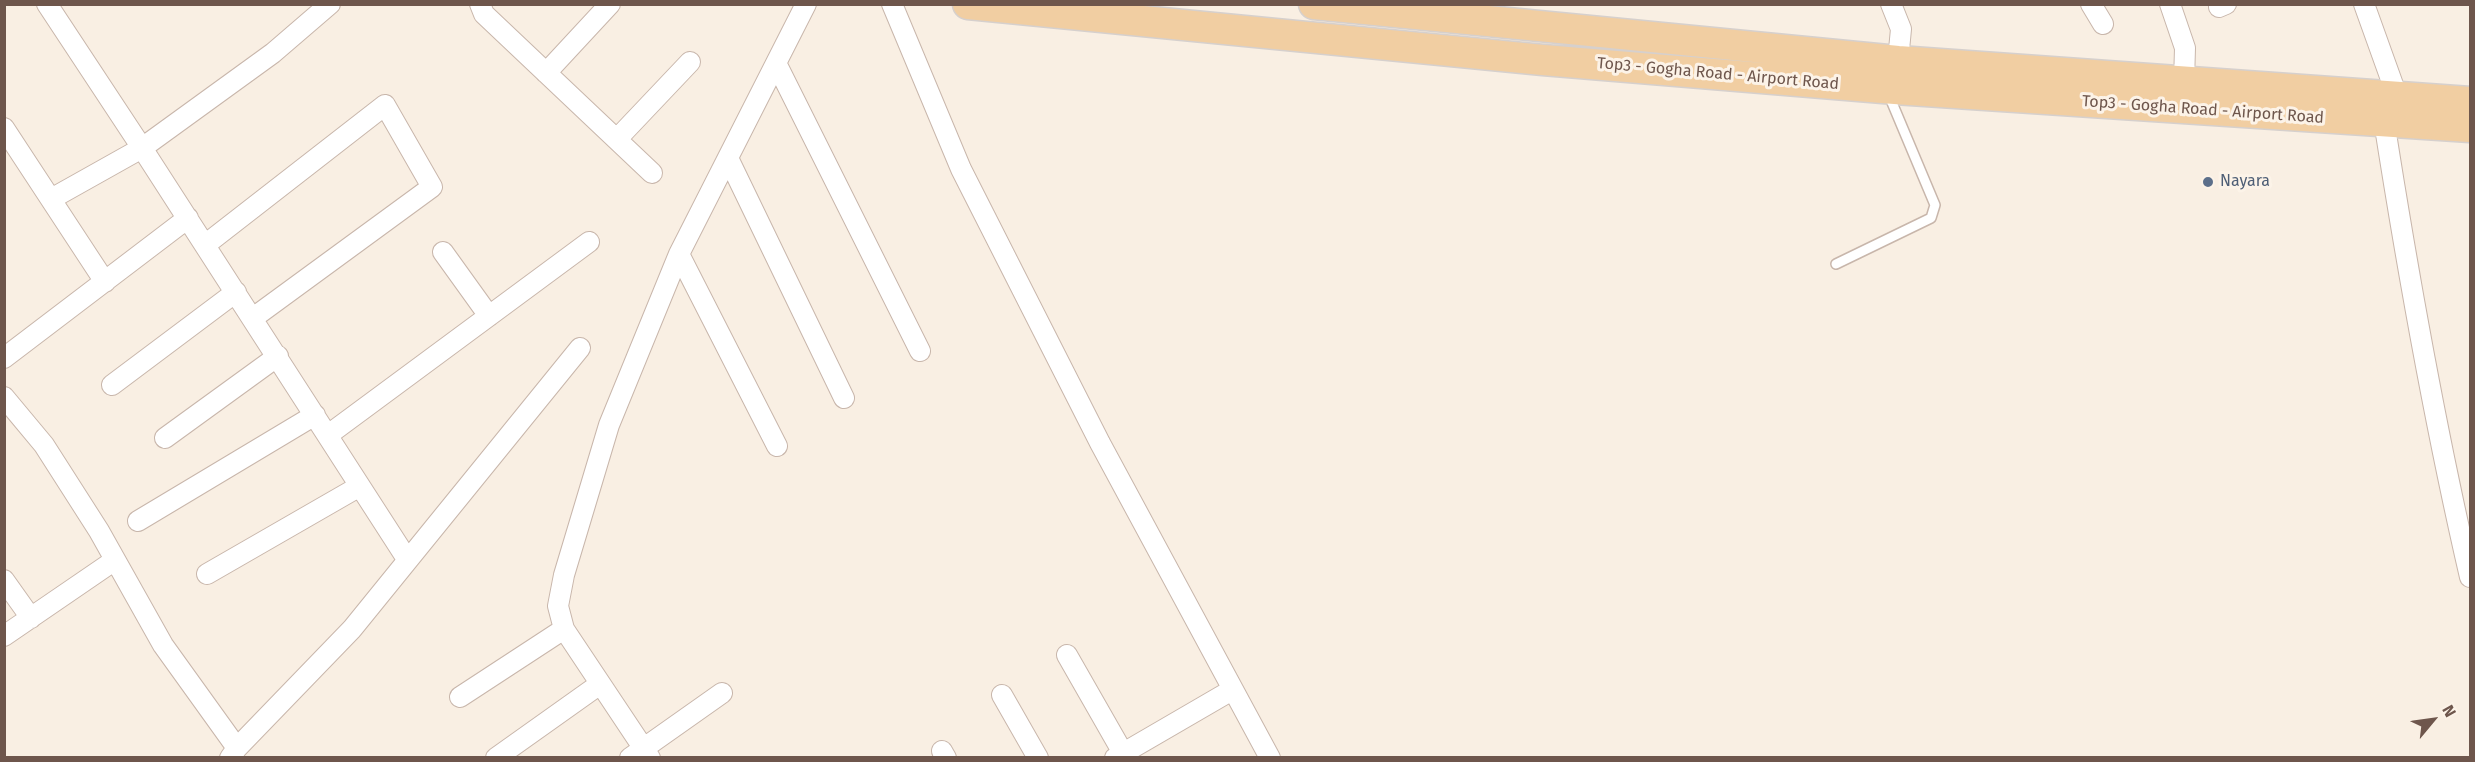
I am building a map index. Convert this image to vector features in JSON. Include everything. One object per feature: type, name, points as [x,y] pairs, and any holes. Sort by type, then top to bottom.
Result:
[{"type":"main road","name":"Top3 - Gogha Road - Airport Road","points":[[968,4],[1509,57],[2391,109],[2470,127]]},
{"type":"main road","points":[[1314,4],[1893,80],[2184,82],[2391,109],[2470,102]]},
{"type":"street","points":[[47,4],[206,245],[407,559]]},
{"type":"street","points":[[51,199],[142,148],[273,53],[330,4]]},
{"type":"street","points":[[480,4],[484,14],[652,173]]},
{"type":"street","points":[[546,73],[610,4]]},
{"type":"street","points":[[722,693],[641,754],[600,684],[564,629],[558,606],[564,575],[609,424],[679,254],[806,4]]},
{"type":"street","points":[[892,4],[961,169],[1100,443],[1270,758]]},
{"type":"street","points":[[1891,4],[1901,29],[1893,80]]},
{"type":"street","points":[[2091,4],[2103,24]]},
{"type":"street","points":[[2170,4],[2181,30],[2185,48],[2184,82]]},
{"type":"street","points":[[2364,4],[2391,109],[2405,254],[2446,475],[2470,577]]},
{"type":"street","points":[[617,139],[690,62]]},
{"type":"street","points":[[776,63],[920,351]]},
{"type":"street","points":[[206,245],[385,105],[432,187],[253,318]]},
{"type":"street","points":[[8,141],[51,199],[105,282]]},
{"type":"street","points":[[728,158],[844,399]]},
{"type":"street","points":[[4,358],[188,218]]},
{"type":"street","points":[[328,435],[589,242]]},
{"type":"street","points":[[443,252],[489,316]]},
{"type":"street","points":[[679,254],[777,446]]},
{"type":"street","points":[[112,385],[236,292]]},
{"type":"street","points":[[4,396],[44,445],[115,560],[163,645],[234,754],[352,629],[407,559],[446,517],[580,348]]},
{"type":"street","points":[[165,438],[278,357]]},
{"type":"street","points":[[138,521],[315,415]]},
{"type":"street","points":[[207,574],[360,486]]},
{"type":"street","points":[[4,636],[115,560]]},
{"type":"street","points":[[4,580],[30,618]]},
{"type":"street","points":[[460,697],[564,629]]},
{"type":"street","points":[[1067,655],[1119,755],[1232,690]]},
{"type":"street","points":[[496,758],[600,684]]},
{"type":"street","points":[[1002,695],[1038,758]]},
{"type":"lane","points":[[1836,264],[1931,218],[1934,212],[1935,205],[1893,80]]},
{"type":"place","name":"Nayara","points":[[2208,182]]}]
